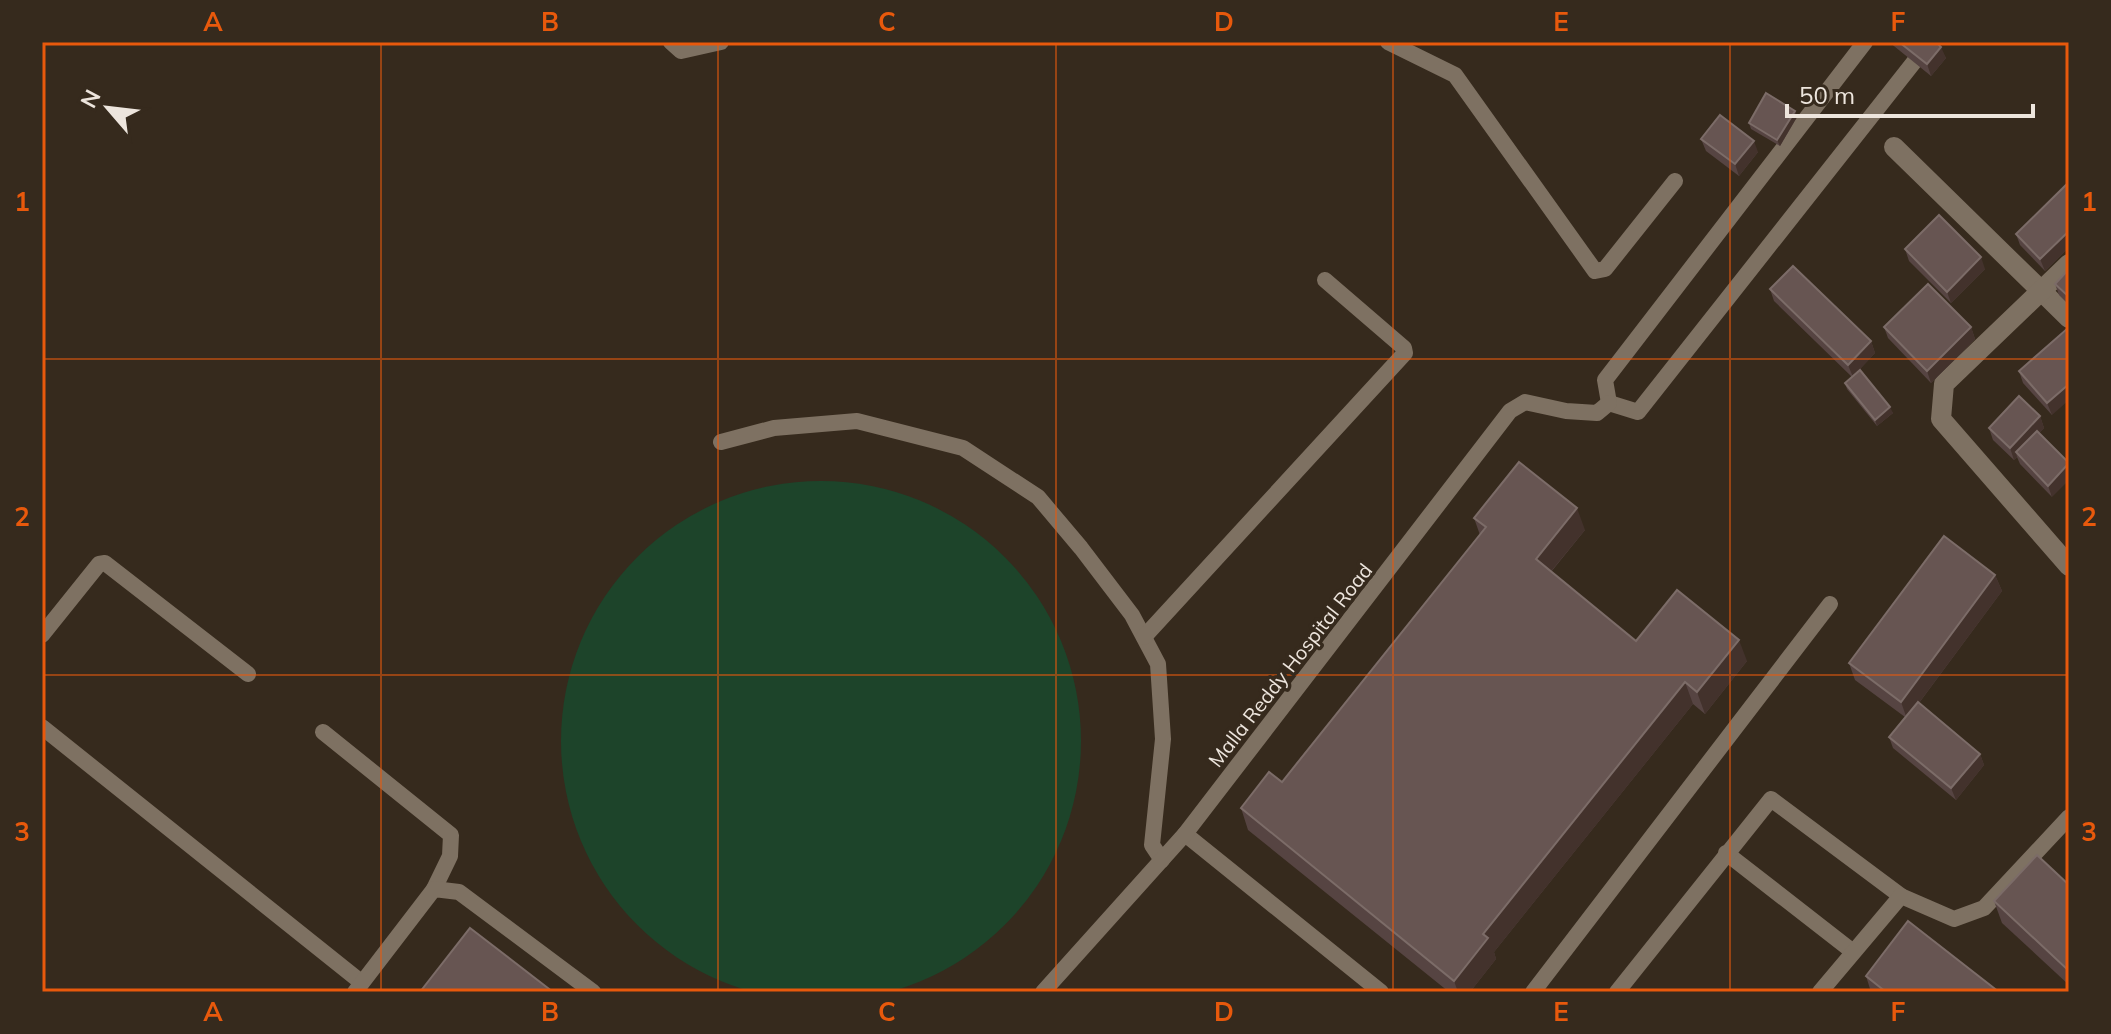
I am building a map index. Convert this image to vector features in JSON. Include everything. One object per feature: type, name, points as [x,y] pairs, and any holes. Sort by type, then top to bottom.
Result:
[{"type":"street","points":[[1894,147],[2069,318]]},
{"type":"street","points":[[2069,264],[1944,384],[1941,419],[2069,566]]},
{"type":"lane","points":[[671,42],[681,51],[721,42]]},
{"type":"lane","points":[[1388,42],[1455,75],[1595,271],[1605,269],[1675,181]]},
{"type":"lane","points":[[1865,42],[1605,380],[1609,403],[1638,412],[1914,62]]},
{"type":"lane","points":[[1144,637],[1405,353],[1404,348],[1325,280]]},
{"type":"lane","name":"Malla Reddy Hospital Road","points":[[1043,992],[1185,834],[1510,411],[1525,402],[1597,413],[1609,403]]},
{"type":"lane","points":[[721,442],[774,428],[857,421],[963,448],[1038,497],[1124,604],[1158,664],[1163,739],[1152,845],[1162,860]]},
{"type":"lane","points":[[42,635],[99,564],[105,563],[248,674]]},
{"type":"lane","points":[[1533,992],[1830,604]]},
{"type":"lane","points":[[42,727],[358,987],[434,889],[450,856],[451,835],[323,732]]},
{"type":"lane","points":[[1617,992],[1771,799],[1901,896],[1954,919],[1984,908],[2069,817]]},
{"type":"lane","points":[[1185,834],[1381,992]]},
{"type":"lane","points":[[1726,853],[1852,951]]},
{"type":"lane","points":[[434,889],[459,892],[593,992]]},
{"type":"lane","points":[[1824,991],[1852,951],[1901,896]]},
{"type":"green space","points":[[821,481],[872,486],[921,500],[966,524],[1005,557],[1038,596],[1062,641],[1076,690],[1081,741],[1076,792],[1062,841],[1038,886],[1005,925],[966,958],[921,982],[872,996],[821,1001],[770,996],[721,982],[676,958],[637,925],[604,886],[580,841],[566,792],[561,741],[566,690],[580,641],[604,596],[637,557],[676,524],[721,500],[770,486]]},
{"type":"building","points":[[1899,42],[1936,42],[1941,47],[1927,64]]},
{"type":"building","points":[[1766,93],[1795,111],[1777,140],[1749,123]]},
{"type":"building","points":[[1720,115],[1754,141],[1735,164],[1701,139]]},
{"type":"building","points":[[2069,182],[2069,231],[2040,259],[2016,234]]},
{"type":"building","points":[[1939,215],[1981,257],[1947,292],[1905,249]]},
{"type":"building","points":[[1793,266],[1871,341],[1848,365],[1770,289]]},
{"type":"building","points":[[2069,269],[2069,297],[2055,284]]},
{"type":"building","points":[[1928,284],[1971,327],[1927,371],[1884,327]]},
{"type":"building","points":[[2068,328],[2069,384],[2047,403],[2019,371]]},
{"type":"building","points":[[1860,370],[1890,407],[1875,420],[1845,383]]},
{"type":"building","points":[[2019,396],[2040,416],[2010,448],[1989,428]]},
{"type":"building","points":[[2037,431],[2069,463],[2048,486],[2016,452]]},
{"type":"building","points":[[1519,462],[1577,508],[1536,559],[1636,641],[1677,590],[1739,640],[1697,692],[1685,682],[1483,934],[1488,938],[1454,981],[1241,808],[1269,772],[1282,782],[1486,527],[1474,518]]},
{"type":"building","points":[[1944,536],[1995,575],[1901,702],[1849,663]]},
{"type":"building","points":[[1918,702],[1980,754],[1951,788],[1889,737]]},
{"type":"building","points":[[2037,855],[2069,885],[2069,971],[1994,901]]},
{"type":"building","points":[[1908,921],[1999,992],[1886,992],[1866,976]]},
{"type":"building","points":[[470,928],[553,992],[420,992]]}]
